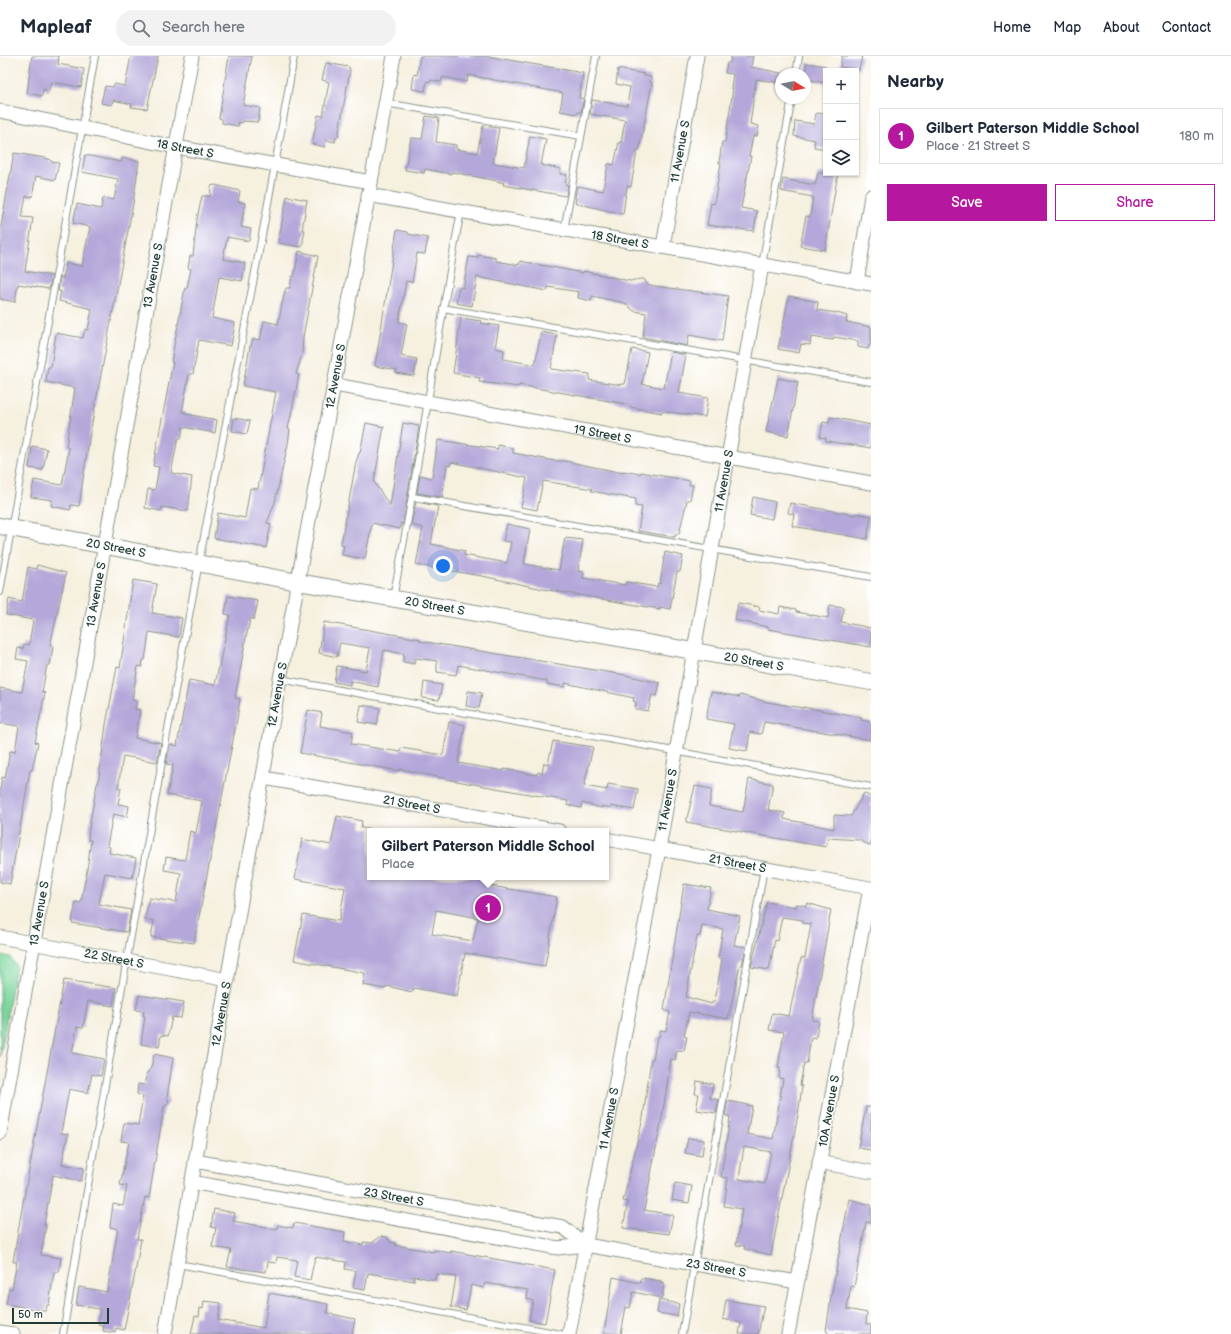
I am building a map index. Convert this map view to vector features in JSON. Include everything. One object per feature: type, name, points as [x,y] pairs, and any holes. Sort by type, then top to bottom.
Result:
[{"type":"street","name":"13 Avenue S","points":[[0,1133],[192,56]]},
{"type":"street","name":"12 Avenue S","points":[[165,1334],[264,778],[280,679],[394,56]]},
{"type":"street","name":"11 Avenue S","points":[[663,246],[695,56]]},
{"type":"street","name":"18 Street S","points":[[0,111],[176,147],[276,165],[462,211],[871,284]]},
{"type":"street","points":[[857,282],[871,196]]},
{"type":"street","name":"11 Avenue S","points":[[569,1334],[713,550],[744,361],[762,265]]},
{"type":"street","name":"19 Street S","points":[[334,385],[871,483]]},
{"type":"street","name":"20 Street S","points":[[6,527],[298,582],[871,682]]},
{"type":"street","name":"21 Street S","points":[[264,778],[542,828]]},
{"type":"street","name":"21 Street S","points":[[609,840],[870,888]]},
{"type":"street","name":"10A Avenue S","points":[[788,1334],[870,888]]},
{"type":"street","name":"22 Street S","points":[[0,937],[228,980]]},
{"type":"street","name":"23 Street S","points":[[195,1161],[563,1227],[586,1245]]},
{"type":"street","points":[[819,1162],[871,1172]]},
{"type":"street","name":"23 Street S","points":[[191,1182],[558,1248],[586,1245],[797,1282]]},
{"type":"street","points":[[0,1332],[13,1334]]},
{"type":"lane","points":[[0,592],[6,527],[83,128],[95,56]]},
{"type":"lane","points":[[64,1334],[126,960],[199,563],[276,165],[294,56]]},
{"type":"lane","points":[[564,230],[596,56]]},
{"type":"lane","points":[[797,68],[799,56]]},
{"type":"lane","points":[[385,103],[581,136]]},
{"type":"lane","points":[[762,265],[791,104]]},
{"type":"lane","points":[[393,598],[413,497],[442,308],[462,211]]},
{"type":"lane","points":[[442,308],[871,382]]},
{"type":"lane","points":[[413,497],[871,577]]},
{"type":"lane","points":[[280,679],[871,787]]},
{"type":"lane","points":[[682,1334],[764,868]]},
{"type":"lane","points":[[178,1264],[561,1334]]},
{"type":"green space","points":[[0,955],[10,957],[16,965],[0,1057]]},
{"type":"building","points":[[32,56],[59,56],[58,64],[84,69],[81,87],[51,82],[49,91],[43,89],[42,96],[27,93]]},
{"type":"building","points":[[131,56],[158,56],[147,109],[131,107],[132,104],[113,100],[112,105],[101,103],[105,86],[113,87],[114,84],[125,86]]},
{"type":"building","points":[[229,56],[252,56],[243,105],[260,108],[258,122],[242,121],[242,123],[239,122],[238,126],[222,123],[222,119],[219,118]]},
{"type":"building","points":[[420,56],[486,56],[583,73],[579,98],[584,99],[581,112],[578,112],[577,114],[560,111],[563,93],[468,75],[467,82],[443,77],[441,82],[430,80],[430,82],[427,81],[425,91],[412,89],[414,74],[417,75]]},
{"type":"building","points":[[731,56],[753,56],[751,67],[775,72],[775,82],[756,79],[750,124],[759,126],[757,136],[753,136],[749,156],[751,156],[741,208],[757,211],[754,231],[707,225],[711,203],[714,204],[721,163],[719,163],[722,142],[725,142],[732,96],[733,88],[731,88],[733,74],[725,73],[727,63],[730,63]]},
{"type":"building","points":[[842,56],[862,56],[859,70],[859,68],[840,67]]},
{"type":"building","points":[[326,63],[349,67],[350,70],[338,137],[336,137],[335,142],[326,140],[325,147],[312,144],[318,115],[323,116],[329,82],[322,80]]},
{"type":"building","points":[[807,63],[826,66],[826,68],[823,68],[823,82],[811,80],[811,68],[806,68]]},
{"type":"building","points":[[618,69],[644,74],[644,76],[651,77],[650,82],[652,83],[639,151],[637,151],[631,187],[627,186],[623,214],[575,203],[577,186],[603,191],[608,164],[614,165],[619,142],[621,143],[625,120],[590,114],[592,100],[627,106],[630,87],[616,84]]},
{"type":"building","points":[[816,113],[823,114],[823,148],[814,147],[815,140],[794,136],[795,121],[814,124]]},
{"type":"building","points":[[426,116],[439,118],[436,142],[456,145],[456,149],[477,153],[483,126],[499,128],[493,163],[524,168],[530,136],[546,139],[541,165],[561,169],[560,174],[567,175],[565,184],[568,185],[566,196],[503,185],[504,183],[493,180],[452,172],[451,174],[425,169],[424,173],[405,170],[411,138],[422,139]]},
{"type":"building","points":[[14,153],[45,158],[51,160],[51,162],[59,163],[55,180],[36,176],[32,197],[26,196],[22,217],[33,218],[25,271],[52,276],[49,289],[18,284],[15,302],[0,299],[0,232]]},
{"type":"building","points":[[85,155],[121,162],[122,158],[139,161],[133,204],[90,433],[79,506],[71,505],[70,510],[51,506],[52,500],[31,497],[34,480],[62,485],[69,448],[66,447],[75,388],[46,382],[48,367],[51,367],[56,333],[83,338],[85,329],[88,330],[92,309],[59,301],[61,291],[58,291],[60,277],[63,278],[66,263],[82,266],[90,227],[73,223],[77,204],[101,209],[103,198],[114,200],[118,179],[82,172]]},
{"type":"building","points":[[818,173],[823,173],[823,176],[837,176],[825,250],[800,246],[806,216],[810,217],[813,197],[781,191],[783,179],[815,185]]},
{"type":"building","points":[[215,185],[240,191],[238,201],[245,203],[241,227],[251,229],[249,241],[227,237],[223,259],[245,263],[242,281],[219,277],[212,318],[235,323],[231,346],[199,340],[193,374],[189,374],[182,412],[217,420],[215,433],[183,427],[181,439],[178,438],[171,473],[192,477],[188,511],[162,507],[161,511],[145,508],[148,489],[155,490],[159,467],[153,466],[173,362],[171,362],[185,288],[187,288],[191,269],[188,268],[190,256],[193,256],[197,219],[202,196],[210,196],[211,186]]},
{"type":"building","points":[[287,196],[307,200],[302,230],[305,230],[302,247],[278,243]]},
{"type":"building","points":[[397,230],[428,238],[425,254],[417,253],[412,282],[406,281],[399,322],[407,324],[401,356],[417,359],[414,376],[396,373],[397,370],[375,366]]},
{"type":"building","points":[[299,251],[318,256],[303,337],[302,354],[296,374],[299,375],[288,429],[290,429],[288,444],[275,502],[267,523],[271,524],[266,548],[214,538],[218,513],[245,518],[250,488],[258,489],[276,392],[243,386],[250,346],[253,339],[260,340],[264,321],[278,324],[286,288],[290,288],[292,276],[294,277]]},
{"type":"building","points":[[478,255],[496,258],[496,261],[519,265],[520,261],[583,273],[583,271],[630,281],[644,279],[647,284],[655,286],[728,296],[722,341],[689,335],[687,346],[643,337],[646,313],[634,311],[625,303],[592,296],[591,301],[578,298],[579,292],[548,287],[547,291],[477,277],[472,306],[456,303],[459,287],[463,288],[469,257],[478,258]]},
{"type":"building","points":[[789,296],[818,302],[817,310],[847,316],[846,322],[871,327],[871,345],[869,345],[868,349],[858,347],[858,341],[834,337],[833,340],[811,337],[810,345],[801,344],[799,353],[778,349]]},
{"type":"building","points":[[461,318],[499,326],[495,348],[504,350],[503,359],[535,365],[541,332],[557,335],[551,369],[590,374],[589,380],[622,385],[625,384],[632,349],[648,352],[642,384],[664,388],[671,352],[686,355],[679,393],[708,398],[705,417],[662,411],[662,413],[630,407],[631,406],[626,404],[519,385],[519,387],[479,382],[480,378],[453,373]]},
{"type":"building","points":[[778,378],[798,382],[788,436],[766,432]]},
{"type":"building","points":[[830,417],[871,425],[871,448],[826,441],[826,438],[820,437],[823,422],[829,423]]},
{"type":"building","points":[[234,418],[250,421],[247,434],[232,431]]},
{"type":"building","points":[[366,423],[384,427],[374,482],[390,506],[403,423],[419,426],[403,524],[401,523],[400,529],[372,523],[365,559],[342,555],[344,545],[341,544],[356,462],[360,453]]},
{"type":"building","points":[[438,440],[498,449],[498,445],[513,448],[513,453],[555,461],[565,461],[623,473],[623,471],[640,474],[641,472],[690,481],[689,485],[693,485],[690,500],[687,500],[679,534],[676,534],[675,537],[638,531],[642,507],[635,506],[636,499],[591,491],[592,489],[543,481],[537,510],[521,507],[527,478],[451,462],[450,466],[447,465],[442,497],[417,493],[420,475],[432,478]]},
{"type":"building","points":[[32,446],[47,449],[43,470],[29,468]]},
{"type":"building","points":[[753,497],[775,502],[772,519],[750,515]]},
{"type":"building","points":[[416,502],[438,506],[431,544],[465,551],[464,555],[507,563],[511,542],[503,541],[507,524],[530,529],[524,564],[559,570],[565,538],[583,540],[578,571],[584,572],[583,578],[625,585],[626,582],[657,587],[658,583],[660,584],[665,552],[683,556],[680,572],[677,572],[670,609],[660,607],[660,609],[543,589],[482,576],[416,565],[423,528],[411,525]]},
{"type":"building","points":[[790,503],[855,515],[855,513],[871,516],[867,539],[792,526],[794,514],[788,513]]},
{"type":"building","points":[[37,565],[66,573],[50,646],[53,647],[50,665],[47,665],[42,692],[45,693],[35,742],[38,743],[32,770],[30,770],[10,884],[0,882],[0,789],[2,777],[5,778],[10,751],[15,752],[19,726],[0,723],[0,688],[22,692],[28,661],[16,659],[18,648],[23,649],[24,644],[29,645],[33,620],[6,615],[9,599],[22,602],[28,567],[36,569]]},
{"type":"building","points":[[133,580],[157,584],[152,613],[182,618],[179,637],[149,632],[145,660],[143,660],[142,667],[138,666],[132,700],[137,701],[135,709],[140,710],[135,738],[161,743],[157,762],[123,756],[118,788],[121,788],[118,804],[129,806],[127,817],[113,814],[107,846],[110,847],[109,853],[136,858],[132,878],[105,873],[99,904],[131,910],[127,932],[72,923],[76,902],[81,903],[87,870],[91,840],[88,840],[89,828],[98,784],[106,725],[117,667],[120,668]]},
{"type":"building","points":[[228,596],[258,601],[254,619],[250,619],[245,643],[235,698],[240,699],[237,719],[194,943],[151,937],[154,921],[145,919],[149,898],[176,902],[181,873],[164,870],[166,857],[185,860],[190,831],[196,833],[202,801],[167,795],[173,765],[166,764],[170,744],[177,746],[189,680],[215,685],[230,615],[225,614]]},
{"type":"building","points":[[738,603],[760,607],[759,610],[779,614],[780,607],[796,610],[796,612],[828,618],[830,605],[844,607],[841,622],[871,628],[871,647],[768,629],[768,627],[735,620]]},
{"type":"building","points":[[324,622],[420,639],[420,641],[625,675],[660,683],[657,696],[652,695],[648,711],[635,709],[636,702],[633,701],[634,698],[565,683],[565,687],[547,684],[547,681],[458,665],[456,675],[437,672],[437,661],[415,658],[414,664],[403,662],[404,654],[384,650],[378,687],[350,681],[350,685],[334,682],[337,666],[366,671],[370,648],[340,643],[337,657],[319,653]]},
{"type":"building","points":[[424,682],[442,685],[439,700],[422,698]]},
{"type":"building","points":[[468,691],[482,693],[479,708],[466,706]]},
{"type":"building","points":[[711,692],[740,697],[740,695],[767,702],[862,718],[861,720],[871,722],[871,740],[764,722],[761,734],[750,732],[747,751],[729,748],[734,724],[706,719]]},
{"type":"building","points":[[361,705],[380,708],[377,725],[358,722]]},
{"type":"building","points":[[308,710],[322,713],[320,726],[353,732],[351,744],[400,752],[401,748],[443,755],[449,722],[465,725],[458,763],[504,771],[504,769],[537,775],[538,772],[542,773],[544,763],[548,764],[553,741],[593,747],[584,786],[607,790],[608,784],[638,789],[634,810],[611,806],[611,808],[602,806],[602,808],[582,803],[581,808],[567,805],[568,801],[451,780],[406,770],[399,769],[399,771],[300,753]]},
{"type":"building","points":[[749,779],[773,784],[768,810],[785,813],[784,819],[834,829],[834,815],[851,816],[864,793],[871,797],[871,846],[859,840],[828,838],[826,847],[686,822],[695,786],[712,789],[709,806],[743,812]]},
{"type":"building","points":[[337,816],[362,821],[361,828],[367,829],[367,880],[485,880],[485,885],[557,897],[545,966],[465,953],[457,996],[414,988],[412,992],[387,986],[385,989],[363,985],[365,973],[294,960],[303,915],[339,921],[345,888],[295,879],[302,839],[331,845]],"holes":[[[436,910],[478,918],[473,941],[432,934]]]},
{"type":"building","points":[[684,884],[711,888],[707,909],[740,916],[734,945],[746,947],[742,965],[740,965],[728,1019],[689,1012],[684,1036],[687,1037],[684,1051],[677,1050],[675,1060],[671,1059],[662,1117],[644,1210],[673,1215],[669,1234],[623,1228],[628,1202],[623,1201],[643,1118],[651,1059],[653,1059],[657,1037],[659,1037],[661,1030],[666,1031],[670,1012],[664,1010]],"holes":[[[702,925],[723,929],[718,958],[722,959],[715,1001],[713,1001],[712,1004],[686,997],[697,936],[700,936]]]},
{"type":"building","points":[[767,902],[796,907],[797,904],[806,906],[807,903],[831,910],[812,1020],[819,1021],[816,1038],[811,1037],[807,1063],[804,1063],[800,1085],[802,1086],[798,1115],[771,1255],[744,1249],[745,1246],[736,1245],[742,1209],[724,1206],[728,1178],[721,1177],[730,1117],[725,1115],[728,1101],[752,1106],[747,1134],[773,1139],[783,1079],[779,1078],[780,1068],[778,1068],[784,1032],[769,1030],[772,1013],[789,1016],[801,958],[805,958],[811,924],[803,923],[803,920],[782,917],[777,941],[775,940],[769,970],[751,967]],"holes":[[[744,1147],[771,1152],[765,1184],[739,1179]]]},
{"type":"building","points":[[64,980],[116,988],[113,1006],[88,1001],[83,1028],[77,1027],[72,1053],[104,1059],[101,1076],[92,1074],[88,1093],[69,1089],[61,1133],[68,1134],[62,1164],[84,1168],[81,1181],[53,1175],[44,1225],[46,1225],[41,1255],[61,1258],[59,1272],[54,1272],[49,1305],[47,1305],[46,1311],[6,1304],[9,1288],[12,1289],[17,1262],[13,1262]]},
{"type":"building","points":[[139,995],[184,1002],[181,1018],[172,1017],[168,1036],[161,1035],[159,1047],[141,1044],[145,1016],[143,1016],[144,1011],[136,1010]]},
{"type":"building","points":[[154,1054],[173,1058],[167,1097],[169,1103],[164,1107],[149,1198],[145,1197],[137,1239],[141,1239],[124,1330],[116,1328],[115,1333],[103,1331],[104,1326],[98,1325],[99,1309],[76,1305],[79,1287],[107,1292],[118,1229],[110,1227],[113,1204],[123,1206],[127,1186],[120,1185],[129,1142],[121,1141],[124,1123],[138,1125],[143,1096],[137,1094],[138,1084],[144,1085],[147,1073],[151,1068]]},
{"type":"building","points":[[697,1081],[713,1084],[710,1098],[719,1100],[716,1113],[696,1110],[699,1094],[695,1094]]},
{"type":"building","points":[[866,1107],[871,1107],[871,1150],[858,1148]]},
{"type":"building","points":[[688,1138],[704,1140],[702,1156],[685,1153]]},
{"type":"building","points":[[675,1183],[692,1186],[689,1203],[672,1200]]},
{"type":"building","points":[[849,1199],[871,1205],[871,1223],[866,1222],[854,1287],[851,1286],[847,1309],[867,1313],[866,1324],[871,1325],[871,1334],[828,1334],[826,1331]]},
{"type":"building","points":[[214,1209],[235,1213],[233,1221],[277,1229],[278,1225],[293,1228],[294,1223],[345,1232],[344,1241],[363,1245],[363,1242],[372,1243],[381,1236],[387,1237],[390,1242],[396,1243],[395,1245],[434,1252],[434,1250],[451,1253],[451,1251],[555,1270],[545,1323],[529,1320],[533,1301],[527,1299],[528,1290],[485,1283],[484,1288],[471,1285],[466,1310],[451,1307],[456,1277],[436,1274],[435,1280],[414,1276],[414,1281],[368,1273],[365,1290],[353,1288],[356,1271],[345,1269],[346,1262],[315,1257],[310,1280],[294,1277],[297,1260],[277,1257],[276,1263],[268,1262],[266,1272],[227,1267],[231,1250],[212,1247],[216,1228],[211,1227]]},
{"type":"building","points":[[613,1277],[640,1283],[641,1278],[661,1281],[661,1284],[664,1284],[662,1298],[633,1292],[630,1308],[626,1307],[621,1334],[604,1333]]},
{"type":"building","points":[[269,1293],[328,1304],[327,1313],[355,1319],[352,1334],[191,1334],[195,1316],[199,1317],[200,1308],[203,1309],[204,1301],[221,1303],[218,1320],[264,1328]]},
{"type":"building","points":[[659,1300],[679,1304],[677,1316],[657,1313]]},
{"type":"building","points":[[726,1300],[764,1306],[758,1334],[739,1334],[741,1323],[723,1319]]},
{"type":"place","name":"Gilbert Paterson Middle School","points":[[488,908]]}]
